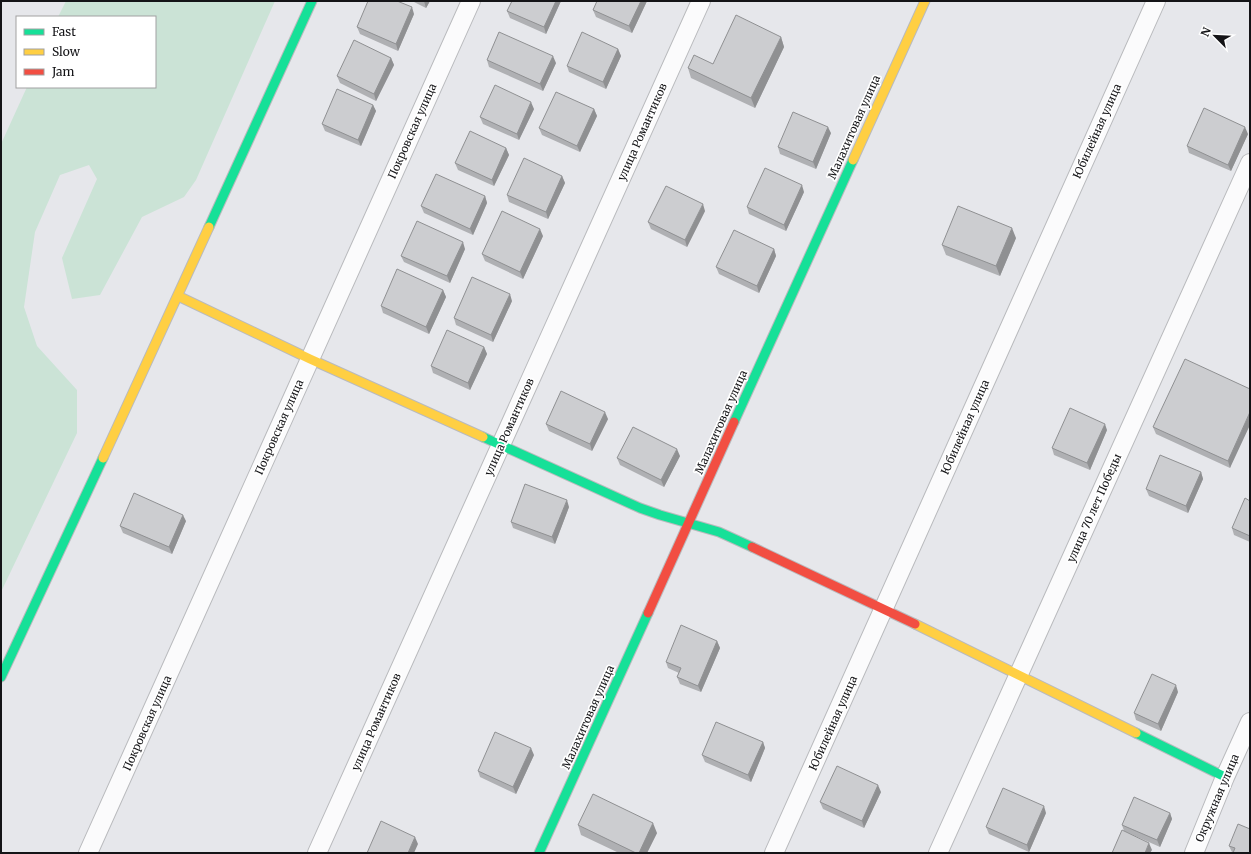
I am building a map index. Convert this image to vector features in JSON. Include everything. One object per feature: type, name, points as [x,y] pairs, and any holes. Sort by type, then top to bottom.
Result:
[{"type":"street","points":[[1,677],[133,394],[312,1]]},
{"type":"street","name":"Покровская улица","points":[[88,853],[471,1]]},
{"type":"street","name":"улица Романтиков","points":[[317,853],[701,1]]},
{"type":"street","name":"Малахитовая улица","points":[[539,853],[924,1]]},
{"type":"street","name":"Юбилейная улица","points":[[774,853],[1156,1]]},
{"type":"street","name":"улица 70 лет Победы","points":[[938,853],[1250,163]]},
{"type":"street","points":[[178,296],[310,359],[640,508],[662,517],[719,532],[884,609],[1225,777]]},
{"type":"street","name":"Окружная улица","points":[[1194,853],[1225,777],[1250,722]]},
{"type":"green space","points":[[66,1],[275,1],[196,180],[184,197],[142,217],[100,295],[72,299],[62,258],[97,179],[89,165],[60,175],[35,232],[24,307],[37,346],[77,390],[77,433],[1,592],[1,144],[27,88],[156,88],[156,16],[58,16]]},
{"type":"building","points":[[368,1],[397,1],[412,7],[396,44],[357,27]]},
{"type":"building","points":[[512,1],[556,1],[544,27],[507,11]]},
{"type":"building","points":[[597,1],[641,1],[629,26],[593,10]]},
{"type":"building","points":[[736,15],[781,37],[751,98],[688,68],[694,55],[713,64]]},
{"type":"building","points":[[499,32],[553,56],[540,84],[487,60]]},
{"type":"building","points":[[582,32],[618,49],[603,82],[567,66]]},
{"type":"building","points":[[354,40],[391,58],[374,94],[337,76]]},
{"type":"building","points":[[495,85],[531,102],[517,134],[480,117]]},
{"type":"building","points":[[337,89],[373,105],[358,140],[322,124]]},
{"type":"building","points":[[556,92],[594,109],[577,146],[539,128]]},
{"type":"building","points":[[1204,108],[1245,127],[1228,165],[1187,146]]},
{"type":"building","points":[[793,112],[828,127],[813,162],[778,147]]},
{"type":"building","points":[[470,131],[506,148],[492,180],[455,163]]},
{"type":"building","points":[[524,158],[562,176],[546,212],[507,195]]},
{"type":"building","points":[[765,168],[802,185],[784,225],[747,207]]},
{"type":"building","points":[[436,174],[485,196],[470,229],[421,206]]},
{"type":"building","points":[[666,186],[703,204],[685,240],[648,222]]},
{"type":"building","points":[[958,206],[1012,228],[996,266],[942,245]]},
{"type":"building","points":[[502,211],[540,229],[520,272],[482,254]]},
{"type":"building","points":[[417,221],[463,242],[447,276],[401,256]]},
{"type":"building","points":[[734,230],[774,249],[757,286],[716,267]]},
{"type":"building","points":[[397,269],[443,290],[426,327],[381,306]]},
{"type":"building","points":[[472,277],[510,294],[491,335],[454,318]]},
{"type":"building","points":[[447,330],[484,347],[468,383],[431,366]]},
{"type":"building","points":[[1185,359],[1250,389],[1250,412],[1228,461],[1153,427]]},
{"type":"building","points":[[561,391],[605,412],[590,444],[546,424]]},
{"type":"building","points":[[1070,408],[1105,424],[1087,463],[1052,448]]},
{"type":"building","points":[[633,427],[677,449],[661,480],[617,458]]},
{"type":"building","points":[[1160,455],[1201,472],[1186,506],[1146,489]]},
{"type":"building","points":[[525,484],[567,500],[552,537],[511,522]]},
{"type":"building","points":[[134,493],[183,515],[169,547],[120,526]]},
{"type":"building","points":[[1245,498],[1250,501],[1250,536],[1232,528]]},
{"type":"building","points":[[681,625],[717,641],[698,686],[677,677],[681,668],[666,662]]},
{"type":"building","points":[[1152,674],[1176,685],[1158,724],[1134,713]]},
{"type":"building","points":[[716,722],[763,742],[748,775],[702,755]]},
{"type":"building","points":[[495,732],[531,748],[513,787],[478,771]]},
{"type":"building","points":[[837,766],[878,785],[862,821],[820,802]]},
{"type":"building","points":[[1003,788],[1044,806],[1027,845],[986,827]]},
{"type":"building","points":[[593,794],[653,823],[639,853],[636,853],[578,825]]},
{"type":"building","points":[[1134,797],[1170,813],[1157,840],[1122,825]]},
{"type":"building","points":[[381,821],[415,837],[408,853],[367,853]]},
{"type":"building","points":[[1238,824],[1250,829],[1250,853],[1233,853],[1235,848],[1229,846]]},
{"type":"building","points":[[1122,830],[1149,843],[1145,853],[1112,853]]},
{"type":"traffic: fast","points":[[209,227],[312,1]]},
{"type":"traffic: fast","points":[[734,422],[853,160]]},
{"type":"traffic: fast","points":[[483,437],[640,508],[719,532],[752,547]]},
{"type":"traffic: fast","points":[[1,677],[103,458]]},
{"type":"traffic: fast","points":[[539,853],[648,613]]},
{"type":"traffic: fast","points":[[1136,733],[1225,777]]},
{"type":"traffic: slow","points":[[853,160],[925,1]]},
{"type":"traffic: slow","points":[[103,458],[209,227]]},
{"type":"traffic: slow","points":[[178,296],[310,359],[483,437]]},
{"type":"traffic: slow","points":[[915,624],[1136,733]]},
{"type":"traffic: jam","points":[[648,613],[734,422]]},
{"type":"traffic: jam","points":[[752,547],[915,624]]}]
